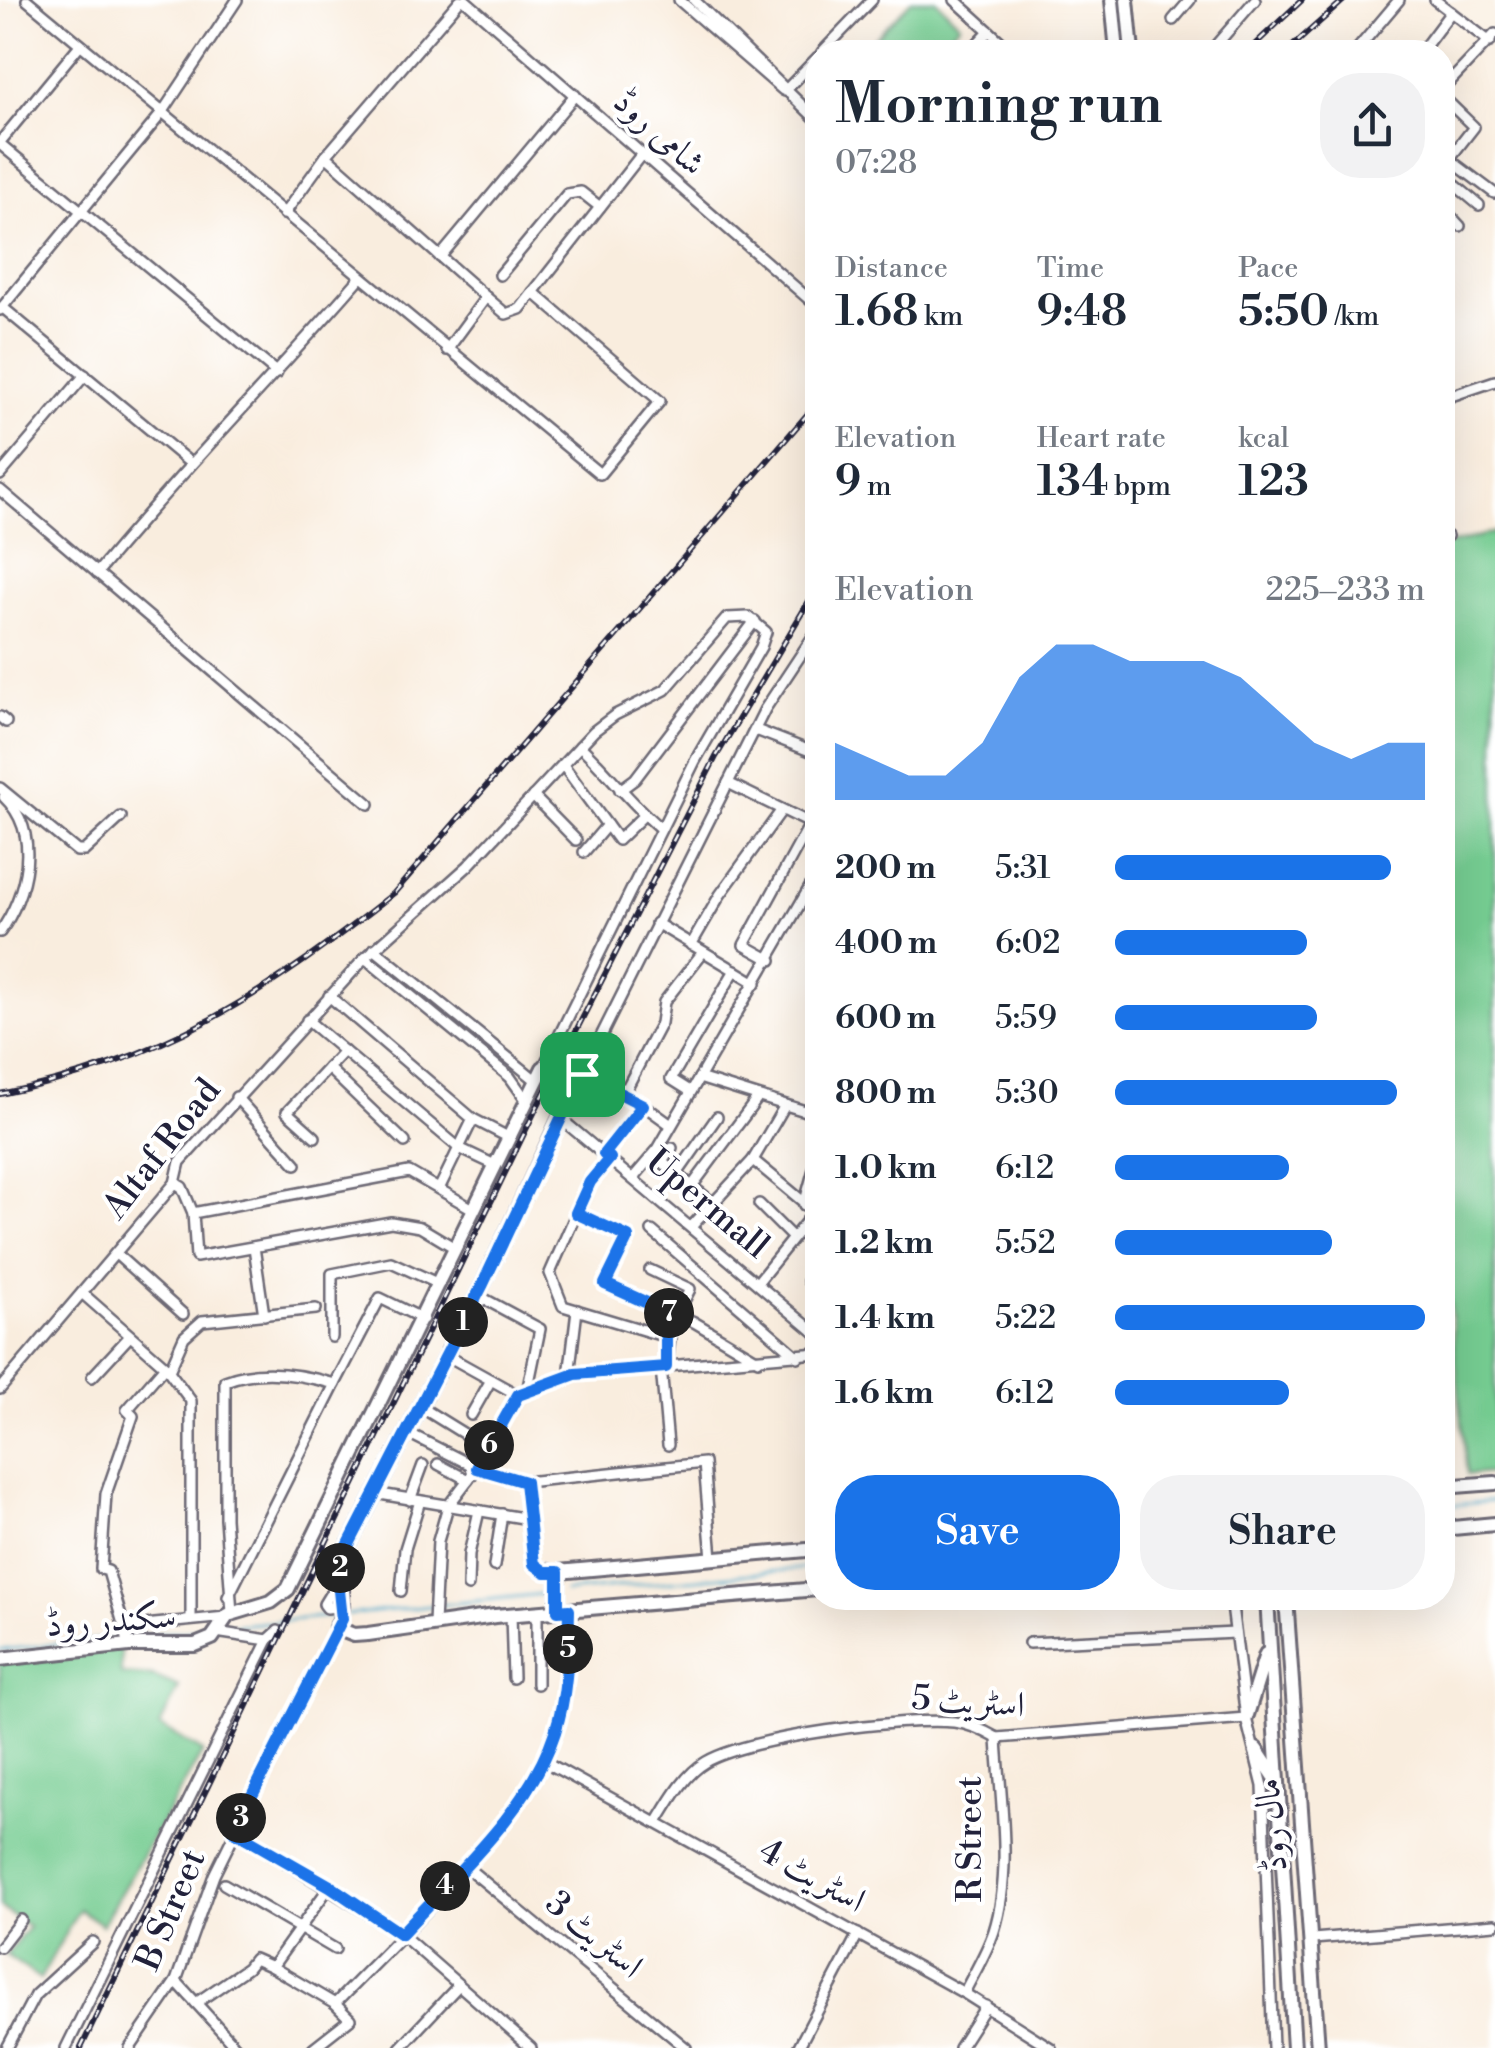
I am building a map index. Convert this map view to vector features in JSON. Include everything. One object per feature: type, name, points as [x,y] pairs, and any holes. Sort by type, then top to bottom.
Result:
[{"type":"street","points":[[28,0],[600,474],[660,401],[533,292]]},
{"type":"street","points":[[189,462],[1,308],[162,113],[237,0]]},
{"type":"street","points":[[284,214],[326,156],[463,0]]},
{"type":"street","name":"شامی روڈ","points":[[463,0],[805,295]]},
{"type":"street","points":[[476,10],[484,0]]},
{"type":"street","points":[[679,0],[774,86],[785,91]]},
{"type":"street","points":[[694,0],[805,109]]},
{"type":"street","points":[[834,40],[872,0]]},
{"type":"street","points":[[954,0],[998,40]]},
{"type":"street","points":[[1112,0],[1116,40]]},
{"type":"street","points":[[1127,0],[1131,40]]},
{"type":"street","points":[[1174,20],[1190,0]]},
{"type":"street","points":[[1220,40],[1255,0]]},
{"type":"street","points":[[1365,40],[1399,0]]},
{"type":"street","points":[[1435,0],[1493,38],[1455,79]]},
{"type":"street","points":[[1430,40],[1450,12]]},
{"type":"street","points":[[981,40],[989,32]]},
{"type":"street","points":[[79,46],[0,143],[277,373]]},
{"type":"street","points":[[785,91],[805,70]]},
{"type":"street","points":[[440,257],[576,95]]},
{"type":"street","points":[[1455,107],[1474,127],[1455,153]]},
{"type":"street","points":[[326,156],[511,315],[641,155]]},
{"type":"street","points":[[1455,172],[1494,193]]},
{"type":"street","points":[[1455,178],[1479,205]]},
{"type":"street","points":[[500,274],[567,194],[581,192],[600,207]]},
{"type":"street","points":[[1455,220],[1460,226]]},
{"type":"street","points":[[97,573],[189,462],[277,373],[360,278]]},
{"type":"street","points":[[447,350],[486,297]]},
{"type":"street","points":[[0,475],[85,375]]},
{"type":"street","points":[[1455,395],[1495,381]]},
{"type":"street","points":[[0,490],[369,804]]},
{"type":"street","name":"Altaf Road","points":[[0,1389],[175,1183],[180,1162],[374,948],[468,866],[580,746],[615,715],[664,690],[727,618],[740,615],[755,621]]},
{"type":"street","points":[[374,948],[540,1075],[660,828],[761,648],[766,632],[755,621],[635,778],[620,790]]},
{"type":"street","points":[[805,650],[756,730],[656,923],[477,1296],[346,1550],[338,1581],[341,1615],[354,1635],[433,1617],[537,1613],[562,1607],[805,1589]]},
{"type":"street","points":[[756,730],[805,749]]},
{"type":"street","points":[[580,746],[660,828]]},
{"type":"street","points":[[563,765],[618,840],[644,815]]},
{"type":"street","points":[[728,783],[805,822]]},
{"type":"street","points":[[0,791],[77,852],[84,851],[121,817]]},
{"type":"street","points":[[0,791],[23,828],[28,854],[14,909],[0,932]]},
{"type":"street","points":[[533,796],[576,840]]},
{"type":"street","points":[[691,944],[720,896],[782,811]]},
{"type":"street","points":[[584,852],[608,825]]},
{"type":"street","points":[[771,960],[744,945],[805,841]]},
{"type":"street","points":[[634,1177],[671,1126],[805,896]]},
{"type":"street","points":[[656,923],[756,984]]},
{"type":"street","points":[[624,1093],[661,1023],[664,1002],[702,952]]},
{"type":"street","points":[[365,958],[510,1077],[527,1100]]},
{"type":"street","points":[[690,1091],[671,1078],[734,970]]},
{"type":"street","points":[[329,996],[473,1120],[508,1137]]},
{"type":"street","points":[[306,1020],[459,1148],[495,1165]]},
{"type":"street","points":[[315,1137],[288,1112],[344,1051]]},
{"type":"street","points":[[328,1068],[405,1142]]},
{"type":"street","points":[[582,1074],[624,1093],[671,1126]]},
{"type":"street","name":"سکندر روڈ","points":[[0,1659],[127,1636],[196,1646],[224,1622],[271,1602],[294,1580],[540,1075]]},
{"type":"street","points":[[700,1078],[805,1113]]},
{"type":"street","points":[[236,1097],[296,1164]]},
{"type":"street","points":[[692,1186],[758,1098]]},
{"type":"street","points":[[643,1105],[590,1182],[550,1273],[564,1306],[666,1337]]},
{"type":"street","points":[[691,1227],[753,1160],[784,1107]]},
{"type":"street","points":[[677,1174],[717,1116]]},
{"type":"street","name":"Upermall","points":[[560,1118],[805,1324]]},
{"type":"street","points":[[438,1189],[473,1120]]},
{"type":"street","points":[[672,1148],[662,1162],[712,1203]]},
{"type":"street","points":[[753,1160],[804,1205],[805,1201]]},
{"type":"street","points":[[194,1213],[410,1172],[474,1208]]},
{"type":"street","points":[[175,1183],[182,1187],[194,1213],[196,1258],[391,1222],[420,1227],[455,1248]]},
{"type":"street","points":[[758,1204],[792,1238]]},
{"type":"street","points":[[576,1213],[628,1237],[605,1284],[758,1360]]},
{"type":"street","points":[[758,1283],[805,1224]]},
{"type":"street","points":[[652,1231],[798,1357]]},
{"type":"street","points":[[254,1246],[264,1315]]},
{"type":"street","points":[[116,1254],[183,1314]]},
{"type":"street","points":[[332,1337],[332,1274],[391,1262],[439,1284]]},
{"type":"street","points":[[650,1270],[690,1289],[666,1337],[668,1445]]},
{"type":"street","points":[[82,1293],[167,1368],[191,1401],[191,1618]]},
{"type":"street","points":[[433,1617],[432,1590],[448,1506],[477,1468],[522,1393],[540,1330],[477,1296]]},
{"type":"street","points":[[228,1597],[380,1298],[422,1319]]},
{"type":"street","points":[[268,1640],[224,1622],[191,1618],[127,1636],[108,1572],[101,1569],[106,1494],[133,1416],[127,1410],[167,1368],[184,1337],[202,1321],[316,1309]]},
{"type":"street","points":[[569,1376],[576,1310]]},
{"type":"street","points":[[92,1377],[130,1336]]},
{"type":"street","points":[[446,1354],[522,1393],[569,1376],[805,1356]]},
{"type":"street","points":[[224,1622],[228,1597],[225,1381],[240,1375],[301,1374],[336,1384]]},
{"type":"street","points":[[471,1415],[491,1380]]},
{"type":"street","points":[[419,1406],[488,1448]]},
{"type":"street","points":[[406,1432],[477,1468],[525,1482],[704,1463],[712,1558]]},
{"type":"street","points":[[438,1464],[468,1480]]},
{"type":"street","points":[[401,1591],[422,1465]]},
{"type":"street","points":[[525,1482],[534,1564],[557,1575],[805,1550]]},
{"type":"street","points":[[1455,1486],[1495,1483]]},
{"type":"street","points":[[374,1494],[528,1518]]},
{"type":"street","points":[[468,1586],[469,1554],[479,1511]]},
{"type":"street","points":[[494,1566],[502,1514]]},
{"type":"street","points":[[1455,1528],[1495,1524]]},
{"type":"street","points":[[335,2004],[498,1828],[542,1760],[555,1734],[566,1686],[557,1575]]},
{"type":"street","points":[[1232,1610],[1246,1718],[1263,1786],[1273,2048]]},
{"type":"street","name":"مال روڈ","points":[[1267,1610],[1294,2048]]},
{"type":"street","name":"مال روڈ","points":[[1287,1610],[1318,2048]]},
{"type":"street","points":[[537,1613],[537,1684]]},
{"type":"street","name":"B Street","points":[[132,2044],[176,1981],[234,1831],[341,1615]]},
{"type":"street","points":[[510,1615],[513,1678]]},
{"type":"street","points":[[66,2048],[268,1640],[278,1631]]},
{"type":"street","points":[[1029,1642],[1235,1634]]},
{"type":"street","points":[[1246,1718],[1268,1645]]},
{"type":"street","name":"اسٹریٹ 5","points":[[658,1821],[674,1793],[704,1762],[759,1743],[911,1722],[976,1726],[997,1738],[1246,1718]]},
{"type":"street","name":"R Street","points":[[964,1993],[994,1928],[1000,1898],[997,1738]]},
{"type":"street","points":[[1256,1749],[1280,1784]]},
{"type":"street","name":"اسٹریٹ 4","points":[[542,1760],[964,1993],[1051,2048]]},
{"type":"street","points":[[234,1831],[330,1886],[401,1934],[519,2044],[531,2048]]},
{"type":"street","name":"اسٹریٹ 3","points":[[464,1865],[683,2047]]},
{"type":"street","points":[[224,1884],[336,1949]]},
{"type":"street","points":[[272,1967],[330,1886]]},
{"type":"street","points":[[0,1948],[21,1920]]},
{"type":"street","points":[[1313,1939],[1495,1924]]},
{"type":"street","points":[[798,2048],[858,1934]]},
{"type":"street","points":[[6,2048],[35,1995],[93,1942]]},
{"type":"street","points":[[196,2003],[254,1959],[335,2004],[350,2018],[313,2048]]},
{"type":"street","points":[[176,1981],[237,2048]]},
{"type":"street","points":[[400,2048],[459,1985]]},
{"type":"street","points":[[959,2048],[986,2006]]},
{"type":"street","points":[[132,2044],[144,2048]]},
{"type":"green space","points":[[912,0],[936,0],[960,24],[944,40],[873,40]]},
{"type":"green space","points":[[1495,532],[1495,1473],[1467,1475],[1455,1354],[1455,543]]},
{"type":"green space","points":[[121,1648],[121,1674],[153,1676],[179,1687],[160,1726],[203,1752],[102,1925],[79,1909],[40,1979],[6,1955],[29,1927],[0,1907],[0,1658]]},
{"type":"waterway","points":[[1455,1505],[1495,1501]]},
{"type":"waterway","points":[[565,1592],[805,1568]]},
{"type":"waterway","points":[[346,1615],[552,1593]]},
{"type":"waterway","points":[[227,1626],[333,1616]]},
{"type":"waterway","points":[[133,1636],[214,1628]]},
{"type":"waterway","points":[[0,1650],[125,1637]]},
{"type":"railway","points":[[1260,40],[1302,0]]},
{"type":"railway","points":[[1299,40],[1344,0]]},
{"type":"railway","points":[[0,1094],[59,1080],[163,1043],[256,993],[394,893],[805,417]]},
{"type":"railway","points":[[81,2048],[536,1109],[716,757],[805,608]]},
{"type":"route","points":[[582,1074],[643,1105],[604,1154],[610,1158],[590,1182],[576,1213],[628,1237],[605,1284],[676,1316],[666,1337],[670,1338],[666,1367],[575,1374],[518,1395],[477,1468],[525,1482],[534,1564],[545,1572],[558,1572],[558,1611],[569,1610],[566,1686],[555,1734],[527,1787],[498,1828],[401,1934],[330,1886],[234,1831],[342,1619],[344,1604],[338,1581],[346,1550],[483,1284],[582,1074]]}]
